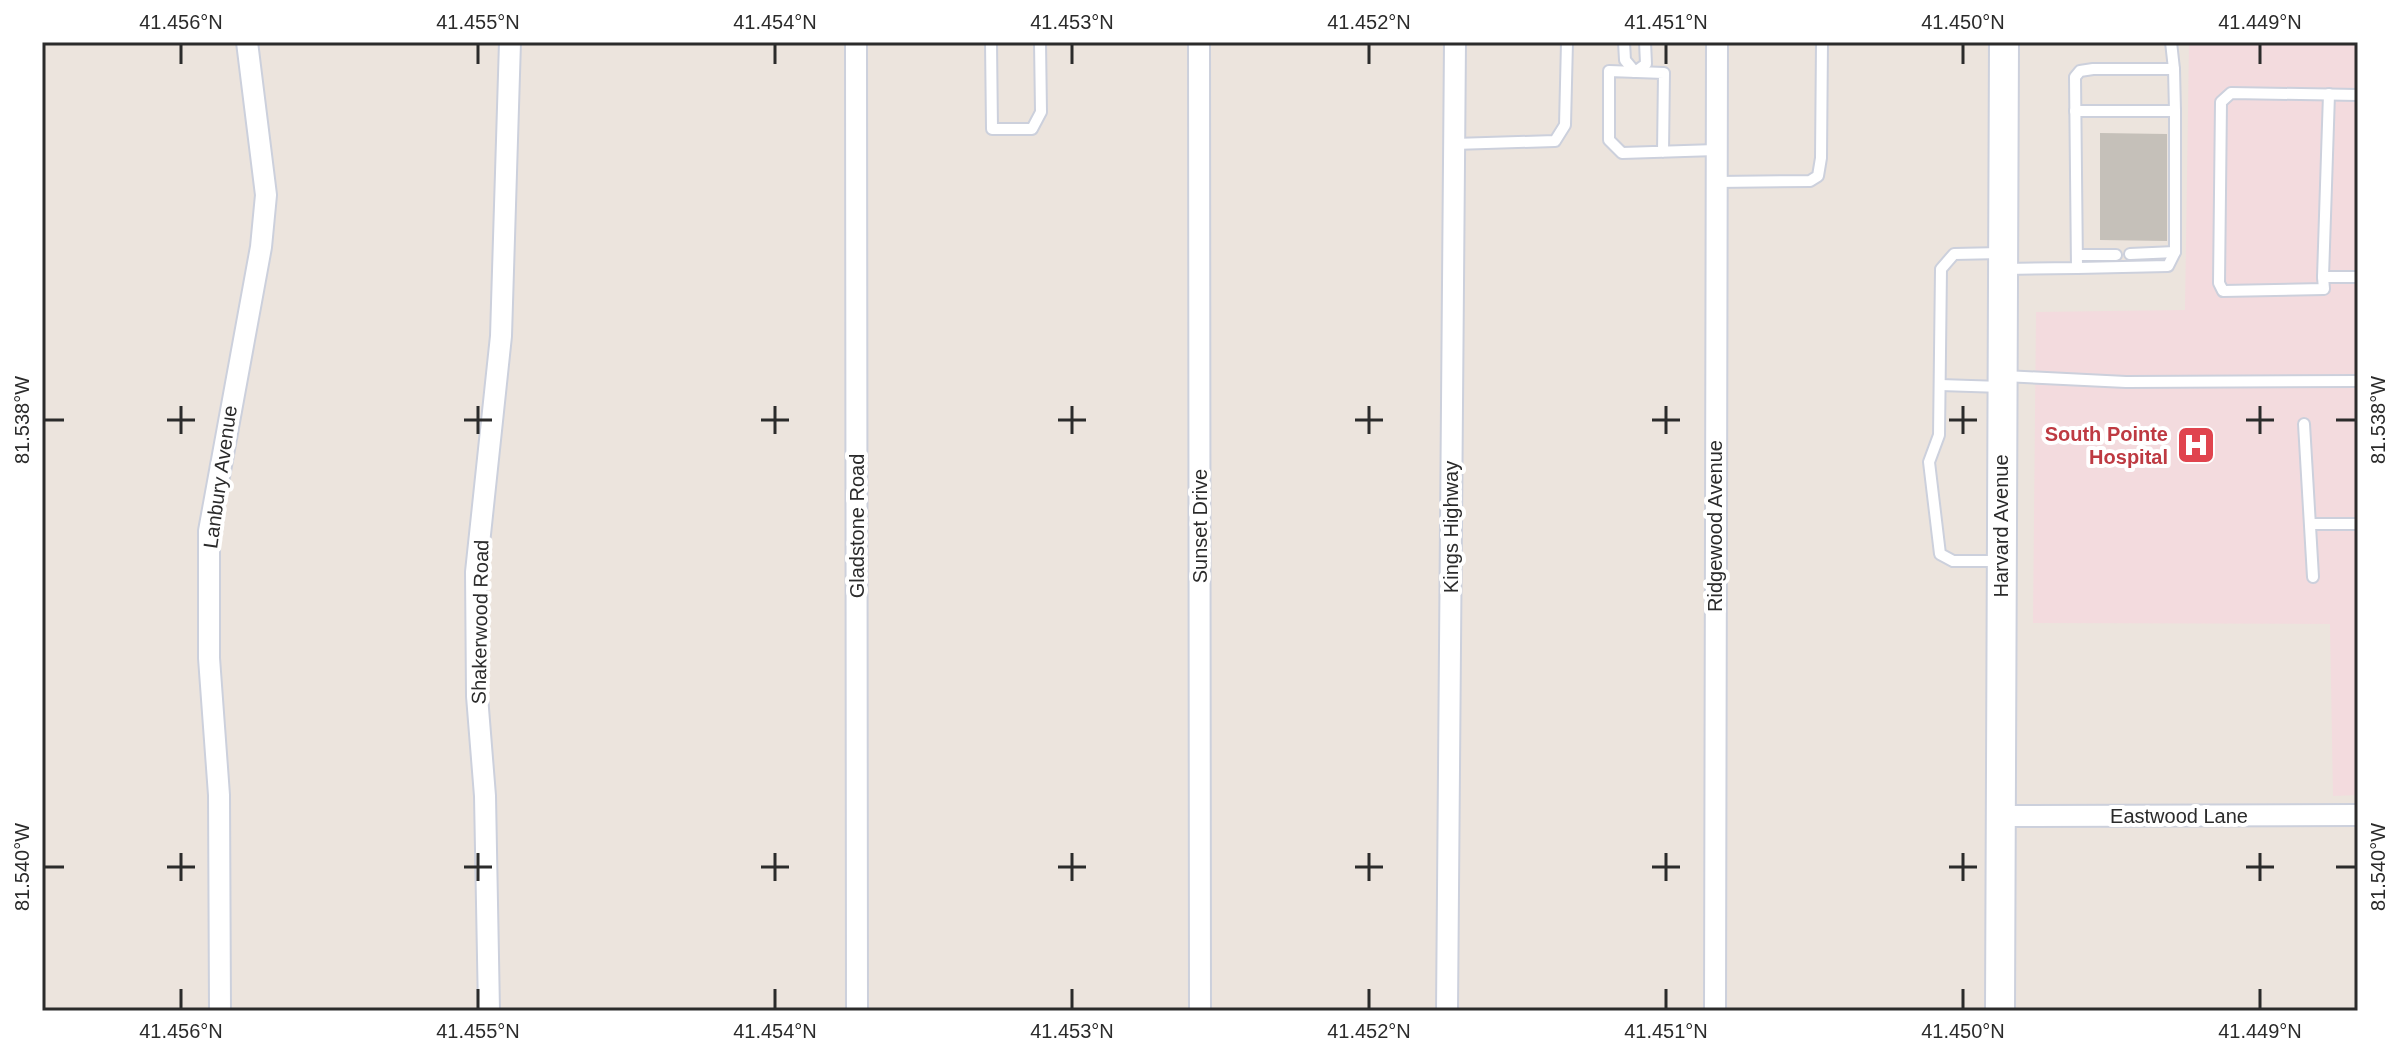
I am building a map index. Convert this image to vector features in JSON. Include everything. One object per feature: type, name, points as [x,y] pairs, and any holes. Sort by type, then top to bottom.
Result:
[{"type":"main road","name":"Harvard Avenue","points":[[2000,1011],[2004,42]]},
{"type":"street","name":"Lanbury Avenue","points":[[220,1011],[219,795],[209,658],[209,531],[261,247],[265,208],[264,160],[247,42]]},
{"type":"street","name":"Shakerwood Road","points":[[489,1011],[485,796],[477,696],[476,572],[501,336],[510,42]]},
{"type":"street","name":"Gladstone Road","points":[[856,42],[857,1011]]},
{"type":"street","name":"Sunset Drive","points":[[1199,42],[1200,1011]]},
{"type":"street","name":"Kings Highway","points":[[1447,1011],[1455,42]]},
{"type":"street","name":"Ridgewood Avenue","points":[[1715,1011],[1717,42]]},
{"type":"street","name":"Eastwood Lane","points":[[2000,816],[2358,815]]},
{"type":"lane","points":[[991,42],[992,129],[1032,129],[1041,112],[1040,42]]},
{"type":"lane","points":[[1454,144],[1555,141],[1560,137],[1565,125],[1567,42]]},
{"type":"lane","points":[[1624,42],[1625,60],[1635,72]]},
{"type":"lane","points":[[1635,72],[1646,64],[1645,42]]},
{"type":"lane","points":[[1716,182],[1810,181],[1818,176],[1821,158],[1822,42]]},
{"type":"lane","points":[[2001,561],[1953,561],[1940,554],[1929,462],[1939,435],[1941,269],[1946,259],[1954,254],[2077,268],[2168,266],[2175,252],[2175,111],[2171,42]]},
{"type":"lane","points":[[2077,268],[2075,77],[2080,71],[2174,69]]},
{"type":"lane","points":[[1663,152],[1664,73],[1609,71],[1609,140],[1622,153],[1663,152],[1716,150]]},
{"type":"lane","points":[[2329,94],[2324,289],[2223,291],[2219,283],[2221,102],[2231,93],[2329,94],[2358,95]]},
{"type":"lane","points":[[2075,111],[2175,111]]},
{"type":"lane","points":[[2130,254],[2175,252]]},
{"type":"lane","points":[[2077,255],[2116,255]]},
{"type":"lane","points":[[2323,277],[2358,277]]},
{"type":"lane","points":[[1940,385],[2002,382],[2358,381]]},
{"type":"lane","points":[[2304,424],[2313,577]]},
{"type":"lane","points":[[2312,524],[2358,524]]},
{"type":"shaded area","name":"South Pointe Hospital","points":[[2358,42],[2358,795],[2333,796],[2330,624],[2033,623],[2036,312],[2185,310],[2189,44]]},
{"type":"building","points":[[2100,133],[2167,134],[2167,241],[2100,240]]},
{"type":"place","name":"South Pointe Hospital","points":[[2196,445]]}]
